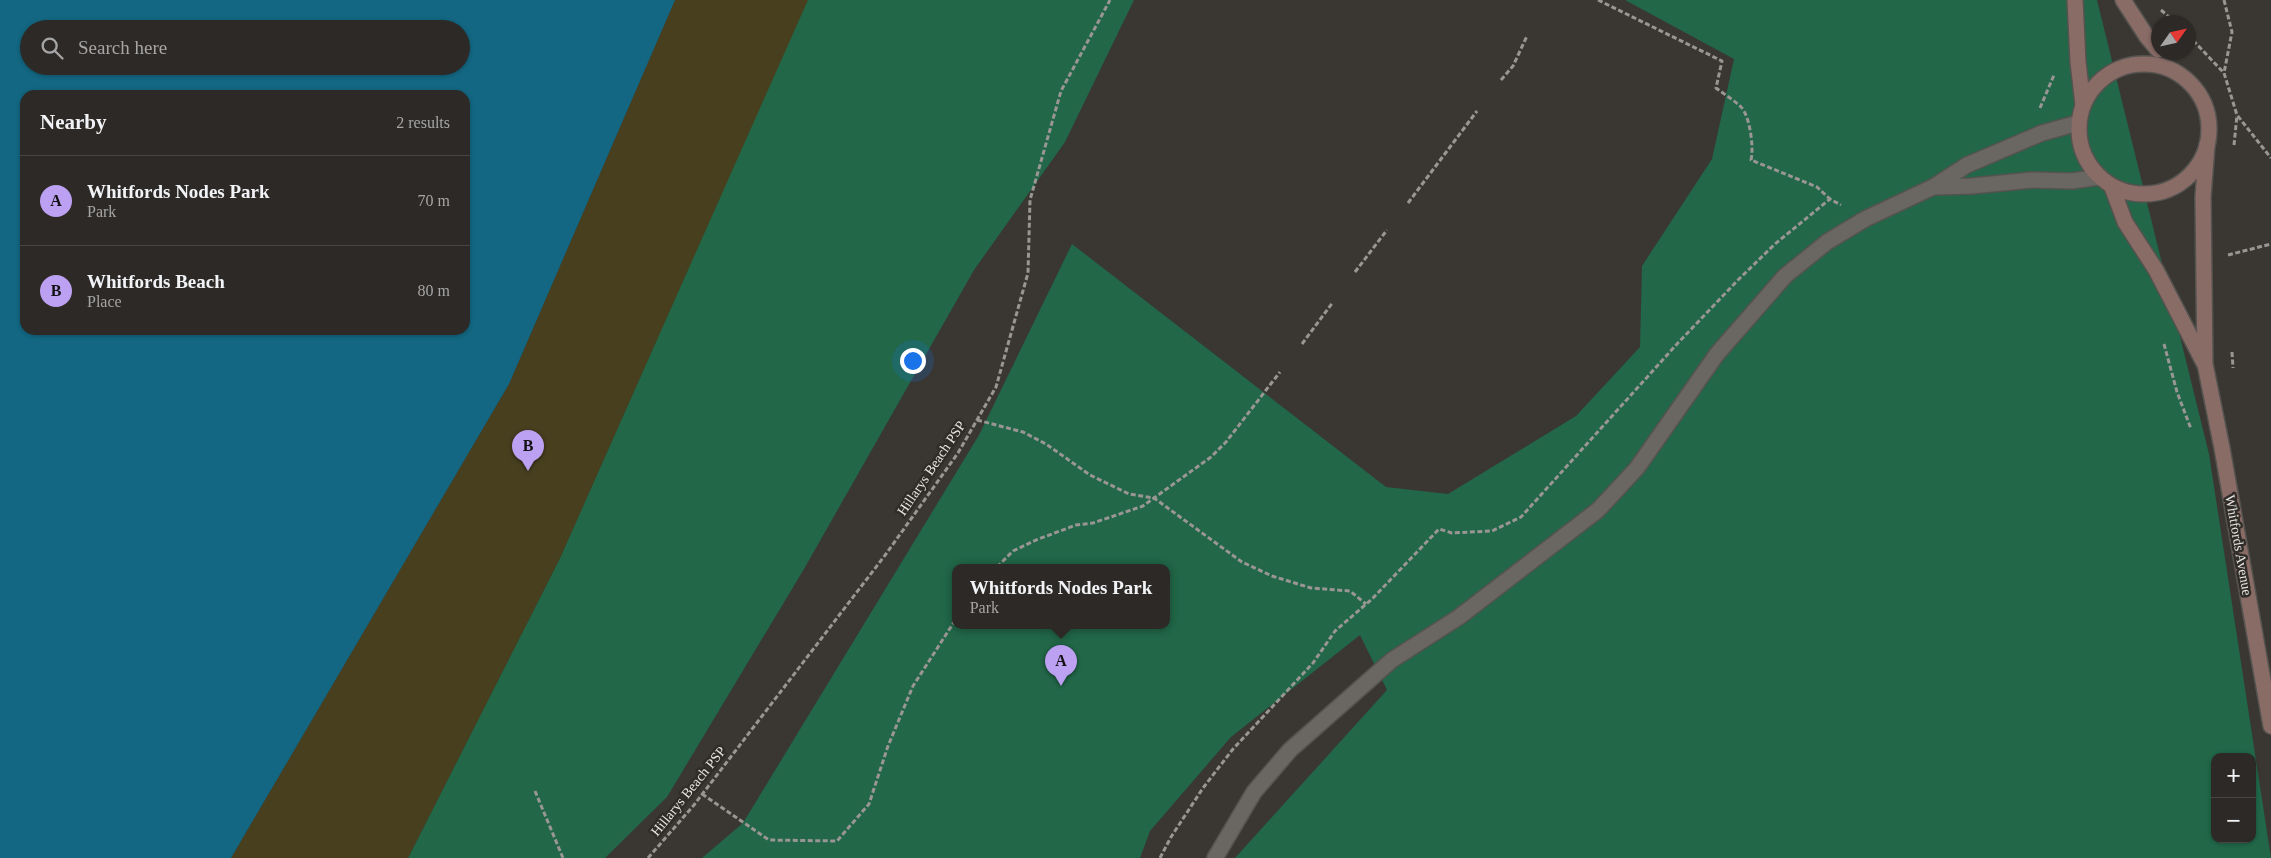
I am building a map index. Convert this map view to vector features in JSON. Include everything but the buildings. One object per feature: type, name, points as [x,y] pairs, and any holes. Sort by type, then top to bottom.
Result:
[{"type":"main road","points":[[2075,0],[2078,62],[2083,105]]},
{"type":"main road","points":[[2123,0],[2151,42]]},
{"type":"main road","points":[[2168,60],[2181,76],[2196,89],[2205,106],[2210,125],[2207,145],[2200,163],[2188,178],[2172,189],[2153,194],[2134,194],[2112,187],[2099,177],[2087,161],[2080,143],[2078,124],[2083,105],[2093,88],[2107,75],[2125,67],[2144,64],[2164,67],[2181,76]]},
{"type":"main road","name":"Whitfords Avenue","points":[[2207,145],[2203,197],[2205,364],[2222,448],[2271,726]]},
{"type":"main road","name":"Whitfords Avenue","points":[[2112,187],[2125,222],[2156,270],[2205,364]]},
{"type":"lane","points":[[1215,858],[1254,792],[1290,750],[1392,660],[1459,617],[1598,510],[1637,468],[1717,354],[1785,276],[1827,242],[1865,219],[1933,187],[1967,165],[2042,133],[2078,124]]},
{"type":"lane","points":[[1933,187],[1972,186],[2032,180],[2072,181],[2099,177]]},
{"type":"path","name":"Hillarys Beach PSP","points":[[648,858],[702,794],[891,546],[958,453],[996,387],[1028,273],[1030,200],[1060,91],[1110,0]]},
{"type":"path","points":[[1598,0],[1722,61],[1716,88],[1743,108],[1749,124],[1753,153],[1751,160],[1816,187],[1830,199],[1865,219]]},
{"type":"path","points":[[2224,0],[2232,32],[2224,73]]},
{"type":"path","points":[[1501,80],[1513,66],[1527,36]]},
{"type":"path","points":[[2196,43],[2224,73],[2237,115],[2271,158]]},
{"type":"path","points":[[2042,133],[2040,105],[2051,84],[2056,68]]},
{"type":"path","points":[[1408,203],[1478,111]]},
{"type":"path","points":[[1160,858],[1171,837],[1203,788],[1233,749],[1313,663],[1335,631],[1366,604],[1438,528],[1452,532],[1492,531],[1521,517],[1738,280],[1775,244],[1830,199]]},
{"type":"path","points":[[1355,272],[1387,230]]},
{"type":"path","points":[[1302,344],[1333,302]]},
{"type":"path","points":[[2163,340],[2177,392],[2194,437]]},
{"type":"path","points":[[999,564],[1013,552],[1036,540],[1076,525],[1093,523],[1143,506],[1211,457],[1226,442],[1280,372]]},
{"type":"path","points":[[977,420],[1023,432],[1046,444],[1090,475],[1129,494],[1154,498],[1242,562],[1272,576],[1311,588],[1350,591],[1366,604]]},
{"type":"path","points":[[702,794],[769,840],[837,841],[869,804],[888,746],[913,686],[952,625]]},
{"type":"path","points":[[535,791],[563,858]]},
{"type":"green space","points":[[807,0],[1134,0],[1065,142],[974,270],[804,569],[667,797],[605,858],[408,858],[560,558]]},
{"type":"green space","points":[[1625,0],[2097,0],[2209,454],[2255,753],[2211,753],[2211,843],[2256,843],[2256,760],[2271,858],[1235,858],[1387,690],[1360,635],[1231,737],[1150,831],[1140,858],[702,858],[743,823],[979,435],[1072,244],[1386,487],[1448,494],[1576,416],[1640,347],[1642,266],[1712,159],[1734,59]]},
{"type":"sand","points":[[675,0],[808,0],[560,558],[408,858],[231,858],[509,384]]},
{"type":"water","points":[[0,0],[675,0],[509,384],[231,858],[0,858]]},
{"type":"place","name":"Whitfords Beach","points":[[528,471]]},
{"type":"place","name":"Whitfords Nodes Park","points":[[1061,686]]}]
